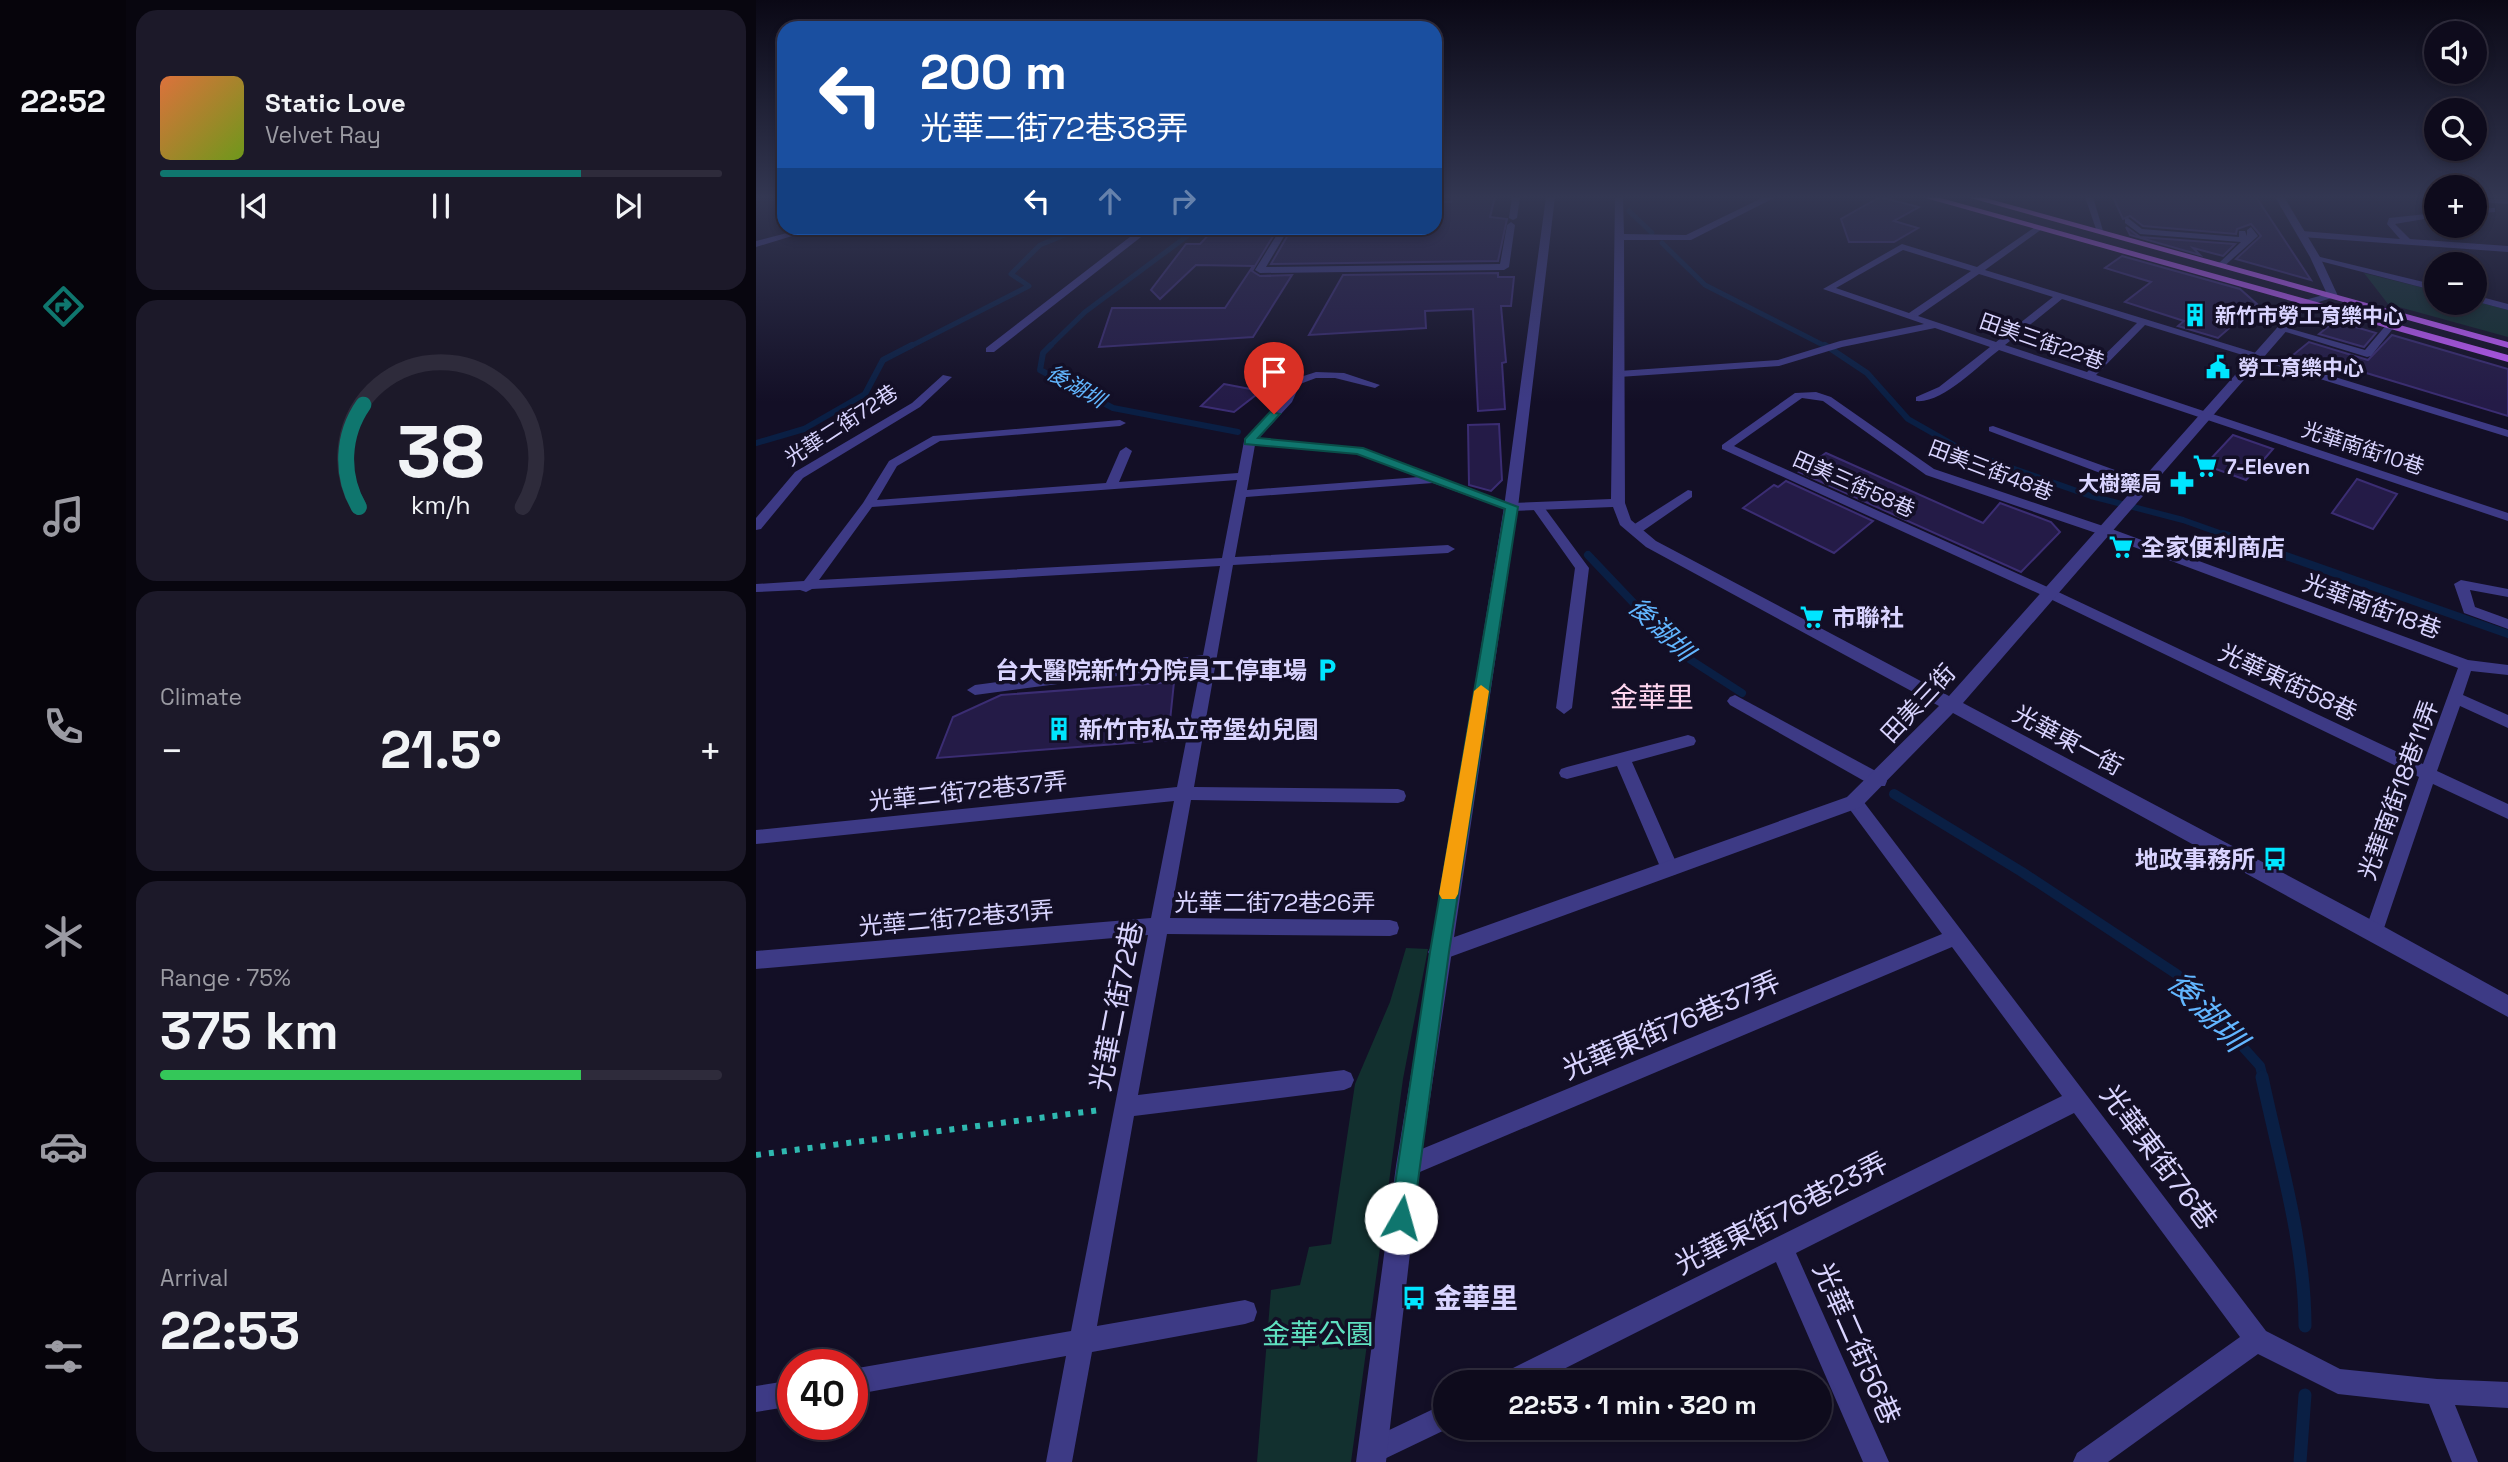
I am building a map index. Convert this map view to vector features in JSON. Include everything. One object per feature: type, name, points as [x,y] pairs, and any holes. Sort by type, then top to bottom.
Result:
[{"type":"main road","points":[[2169,265],[2508,359]]},
{"type":"main road","points":[[2223,265],[2508,345]]},
{"type":"street","points":[[1371,1457],[1408,1166],[1439,952],[1511,507],[1542,265]]},
{"type":"street","points":[[1511,507],[1618,503],[1619,265]]},
{"type":"street","points":[[2305,303],[2333,296],[2319,265]]},
{"type":"street","name":"田美三街","points":[[1439,952],[1854,802],[1879,781],[1951,705],[2305,303]]},
{"type":"street","name":"光華東一街","points":[[1618,503],[1625,522],[1651,544],[2374,931],[2508,1007]]},
{"type":"lane","points":[[990,350],[1099,265]]},
{"type":"lane","points":[[1263,265],[1260,270],[1504,265]]},
{"type":"lane","name":"田美三街22巷","points":[[1870,265],[1828,289],[2205,416]]},
{"type":"lane","name":"田美三街22巷","points":[[1962,265],[1978,270]]},
{"type":"lane","points":[[1910,317],[1985,265]]},
{"type":"lane","points":[[2347,265],[2424,285]]},
{"type":"lane","points":[[1978,270],[2508,434]]},
{"type":"lane","points":[[1920,400],[1943,389],[2060,296]]},
{"type":"lane","points":[[2487,301],[2508,307]]},
{"type":"lane","points":[[2089,377],[2143,322]]},
{"type":"lane","points":[[1619,374],[1779,363],[1837,344],[1935,325]]},
{"type":"lane","points":[[2281,329],[2367,355],[2390,326]]},
{"type":"lane","points":[[1250,441],[1288,400],[1295,382],[1325,372],[1375,385]]},
{"type":"lane","name":"光華二街72巷","points":[[759,519],[799,475],[916,405],[947,377]]},
{"type":"lane","name":"田美三街48巷","points":[[1799,396],[1816,395],[1827,399],[1930,472],[2104,531]]},
{"type":"lane","name":"田美三街58巷","points":[[1799,396],[1726,447],[2049,593]]},
{"type":"lane","name":"光華南街10巷","points":[[2205,416],[2508,517]]},
{"type":"lane","points":[[806,588],[868,504],[893,464],[937,438],[1119,423]]},
{"type":"lane","points":[[1993,429],[2144,485]]},
{"type":"lane","points":[[1250,441],[1359,450],[1511,507]]},
{"type":"lane","name":"光華二街72巷","points":[[1059,1462],[1250,441]]},
{"type":"lane","points":[[1111,486],[1126,451]]},
{"type":"lane","points":[[868,504],[1243,475]]},
{"type":"lane","points":[[1240,494],[1435,479]]},
{"type":"lane","points":[[1635,530],[1688,494]]},
{"type":"lane","points":[[1537,506],[1582,568],[1564,708]]},
{"type":"lane","name":"光華南街18巷","points":[[2104,531],[2466,665],[2508,670]]},
{"type":"lane","points":[[756,588],[806,588],[1448,549]]},
{"type":"lane","points":[[2508,593],[2460,584],[2469,610],[2508,624]]},
{"type":"lane","name":"光華東街58巷","points":[[2049,593],[2508,812]]},
{"type":"lane","points":[[975,690],[1209,659]]},
{"type":"lane","name":"光華南街18巷11弄","points":[[2374,931],[2427,773],[2457,698],[2466,665]]},
{"type":"lane","points":[[2457,698],[2508,722]]},
{"type":"lane","points":[[1735,701],[1879,781]]},
{"type":"lane","points":[[1567,773],[1688,741]]},
{"type":"lane","points":[[1622,758],[1670,869]]},
{"type":"lane","name":"光華二街72巷37弄","points":[[756,837],[1184,793],[1398,796]]},
{"type":"lane","name":"光華東街76巷","points":[[1854,802],[2257,1340],[2339,1381],[2437,1392],[2508,1395]]},
{"type":"lane","name":"光華二街72巷26弄","points":[[1160,926],[1390,928]]},
{"type":"lane","name":"光華二街72巷31弄","points":[[756,960],[1160,926]]},
{"type":"lane","name":"光華東街76巷37弄","points":[[1408,1166],[1955,937]]},
{"type":"lane","points":[[1125,1107],[1344,1080]]},
{"type":"lane","name":"光華東街76巷23弄","points":[[1536,1370],[2077,1100]]},
{"type":"lane","name":"光華二街56巷","points":[[1783,1248],[1876,1462]]},
{"type":"lane","points":[[868,1379],[1245,1312]]},
{"type":"lane","points":[[2086,1462],[2257,1340]]},
{"type":"lane","points":[[2437,1392],[2465,1462]]},
{"type":"lane","points":[[756,1399],[777,1396]]},
{"type":"lane","points":[[1371,1457],[1433,1423]]},
{"type":"path","points":[[756,1155],[1125,1107]]},
{"type":"green space","points":[[2364,273],[2424,288],[2424,314],[2388,304]]},
{"type":"green space","points":[[2487,304],[2508,310],[2508,337],[2428,315],[2487,315]]},
{"type":"green space","name":"金華公園","points":[[1406,948],[1428,949],[1403,1079],[1351,1462],[1257,1462],[1271,1290],[1300,1285],[1309,1247],[1331,1244],[1355,1084],[1390,1002]]},
{"type":"building","points":[[1170,265],[1196,265],[1160,299],[1151,290]]},
{"type":"building","points":[[1209,265],[1255,265],[1252,271],[1260,276],[1292,275],[1253,337],[1099,347],[1112,308],[1225,308],[1253,266]]},
{"type":"building","points":[[2109,265],[2155,265],[2240,289],[2257,304],[2218,338],[2178,326],[2184,321],[2125,302],[2151,282],[2105,268]]},
{"type":"building","points":[[2258,265],[2301,265],[2311,280]]},
{"type":"building","points":[[1498,273],[1498,277],[1514,277],[1511,306],[1501,306],[1506,362],[1502,363],[1505,409],[1478,411],[1473,309],[1425,311],[1426,328],[1309,335],[1343,275]]},
{"type":"building","points":[[2335,321],[2376,333],[2364,347],[2319,334]]},
{"type":"building","points":[[2392,335],[2508,369],[2508,416],[2330,362],[2323,371],[2287,360],[2309,342],[2368,360]]},
{"type":"building","points":[[1224,384],[1261,391],[1234,412],[1201,406]]},
{"type":"building","points":[[1499,424],[1502,480],[1491,491],[1469,485],[1468,425]]},
{"type":"building","points":[[2233,435],[2273,449],[2246,480],[2205,465]]},
{"type":"building","points":[[1826,453],[1983,523],[2000,503],[2051,522],[2060,532],[2021,572],[1799,472]]},
{"type":"building","points":[[2357,479],[2397,494],[2373,529],[2332,513]]},
{"type":"building","points":[[1786,481],[1873,521],[1834,553],[1743,508],[1774,485],[1778,487]]},
{"type":"building","name":"新竹市私立帝堡幼兒園","points":[[1174,682],[1168,740],[937,758],[953,717],[1001,695]]},
{"type":"waterway","points":[[909,347],[1029,286],[1011,274],[1020,265]]},
{"type":"waterway","name":"後湖圳","points":[[1049,347],[1085,312],[1148,265]]},
{"type":"waterway","points":[[1685,265],[1705,285],[1827,347]]},
{"type":"waterway","points":[[756,443],[804,429],[865,394],[883,360],[912,345]]},
{"type":"waterway","points":[[1825,345],[1867,373],[1908,419],[1966,452],[2091,496],[2183,520],[2228,536]]},
{"type":"waterway","name":"後湖圳","points":[[1049,347],[1043,353],[1040,370],[1113,408],[1238,432]]},
{"type":"waterway","points":[[2223,534],[2508,634]]},
{"type":"waterway","name":"後湖圳","points":[[1588,555],[1683,655],[1742,693]]},
{"type":"waterway","name":"後湖圳","points":[[1894,794],[2022,872],[2178,975],[2260,1066],[2263,1078]]},
{"type":"waterway","name":"後湖圳","points":[[2262,1077],[2296,1232],[2305,1326]]},
{"type":"waterway","name":"後湖圳","points":[[2300,1462],[2305,1395]]},
{"type":"slow traffic","points":[[1449,894],[1481,691]]},
{"type":"place","name":"新竹市勞工育樂中心","points":[[2195,315]]},
{"type":"place","name":"勞工育樂中心","points":[[2218,367]]},
{"type":"place","name":"7-Eleven","points":[[2205,466]]},
{"type":"place","name":"大樹藥局","points":[[2182,483]]},
{"type":"place","name":"全家便利商店","points":[[2121,547]]},
{"type":"place","name":"市聯社","points":[[1812,617]]},
{"type":"place","name":"台大醫院新竹分院員工停車場","points":[[1327,670]]},
{"type":"place","name":"新竹市私立帝堡幼兒園","points":[[1059,729]]},
{"type":"place","name":"地政事務所","points":[[2275,859]]},
{"type":"place","name":"金華里","points":[[1414,1298]]},
{"type":"district","name":"金華里","points":[[1652,697]]},
{"type":"route","points":[[1274,414],[1250,441],[1359,450],[1511,507],[1439,952],[1401,1218]]}]
